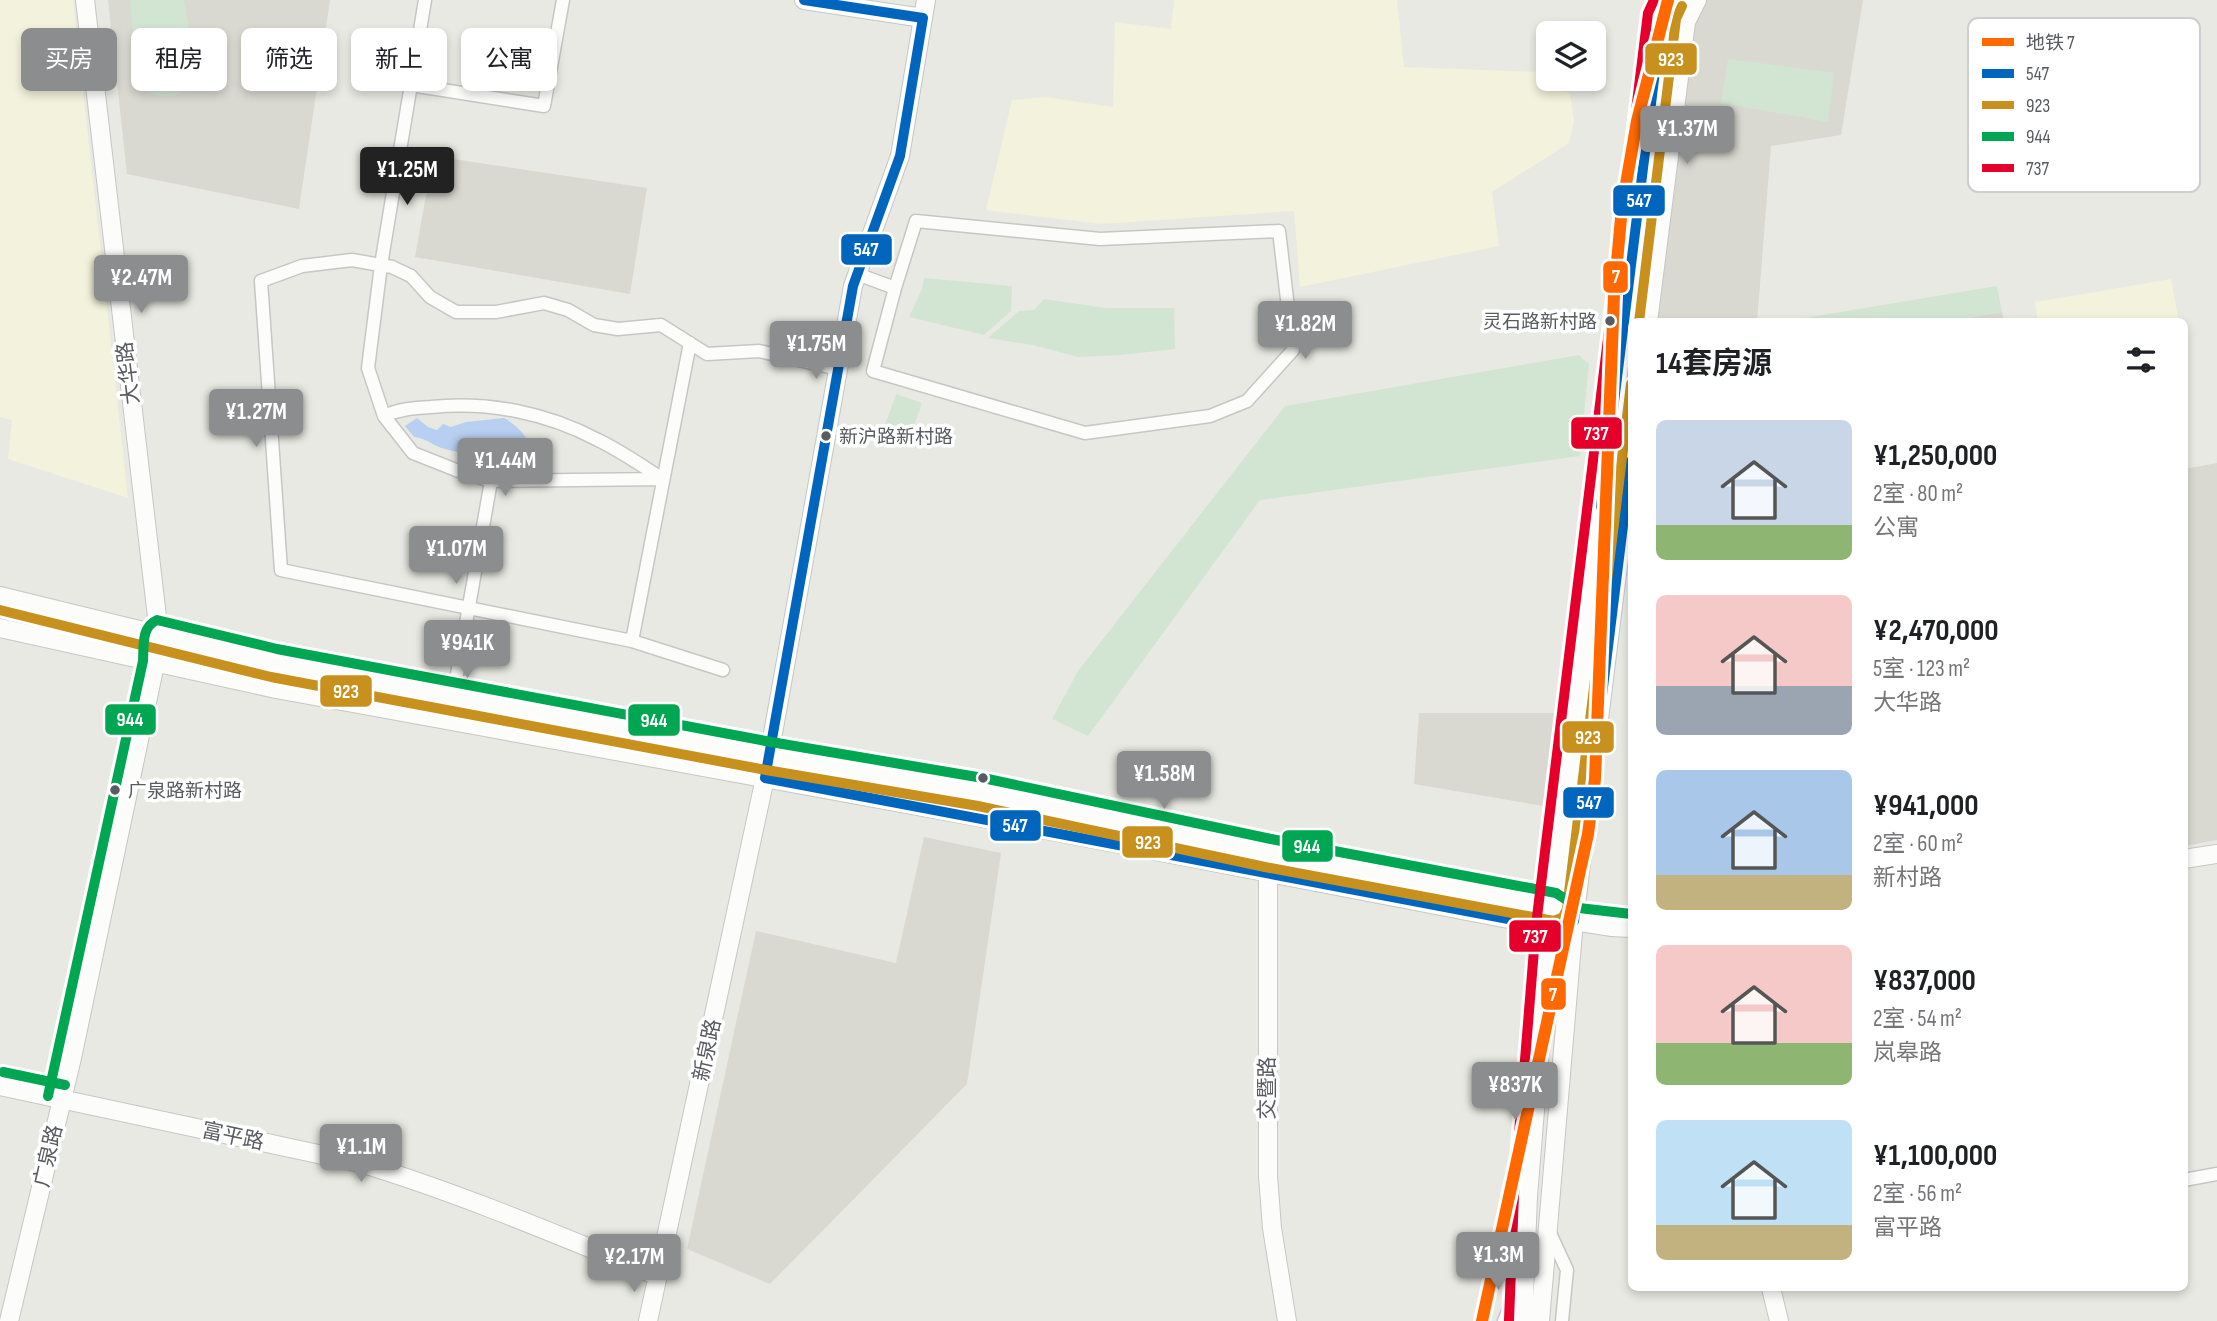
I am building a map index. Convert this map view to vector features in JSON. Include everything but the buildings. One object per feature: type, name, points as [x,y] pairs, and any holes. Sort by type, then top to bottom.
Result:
[{"type":"main road","name":"大华路","points":[[85,0],[159,634],[157,663]]},
{"type":"main road","points":[[804,0],[924,9]]},
{"type":"main road","points":[[1523,1321],[1528,1196],[1550,927],[1660,28],[1669,0]]},
{"type":"main road","points":[[1649,318],[1686,22],[1697,0]]},
{"type":"main road","name":"新泉路","points":[[648,1321],[765,778],[853,286],[900,156],[924,9]]},
{"type":"main road","points":[[1540,1321],[1574,921],[1628,485]]},
{"type":"main road","points":[[0,596],[274,663],[769,756],[981,792],[1268,853],[1553,906],[1574,921]]},
{"type":"main road","points":[[0,628],[289,691],[1550,927],[1574,921],[1628,928]]},
{"type":"main road","name":"广泉路","points":[[9,1321],[62,1099],[157,663]]},
{"type":"main road","name":"交暨路","points":[[1268,853],[1268,1176],[1272,1228],[1287,1321]]},
{"type":"main road","points":[[2188,858],[2217,854]]},
{"type":"main road","name":"富平路","points":[[0,1086],[360,1163],[450,1193],[658,1276]]},
{"type":"main road","points":[[1772,1291],[1779,1321]]},
{"type":"street","points":[[420,28],[425,0]]},
{"type":"street","points":[[447,91],[544,106],[563,0]]},
{"type":"street","points":[[410,91],[381,265],[368,368],[384,416],[413,453],[456,471],[491,481],[663,479]]},
{"type":"street","points":[[916,221],[1100,239],[1279,231],[1293,350],[1247,401],[1210,416],[1085,433],[873,371],[895,288],[916,221]]},
{"type":"street","points":[[723,670],[632,641],[281,570],[261,281],[302,266],[352,260],[392,267],[411,276],[430,297],[456,312],[496,312],[544,303],[568,310],[594,325],[618,329],[661,325],[707,354],[759,351],[838,369]]},
{"type":"street","points":[[857,274],[895,288]]},
{"type":"street","points":[[632,641],[690,343]]},
{"type":"street","points":[[384,416],[396,410],[448,405],[499,406],[546,419],[598,439],[663,479]]},
{"type":"street","points":[[453,697],[491,481]]},
{"type":"street","points":[[2188,1179],[2217,1174]]},
{"type":"street","points":[[1548,1229],[1567,1270],[1562,1321]]},
{"type":"street","points":[[1504,1321],[1525,1272]]},
{"type":"shaded area","points":[[0,0],[73,0],[76,28],[21,28],[21,91],[83,91],[128,498],[8,459],[12,420],[0,417]]},
{"type":"shaded area","points":[[108,0],[330,0],[326,28],[241,28],[241,91],[317,91],[299,209],[127,174],[117,82],[117,28],[111,28]]},
{"type":"shaded area","points":[[130,0],[184,0],[189,28],[133,28]]},
{"type":"shaded area","points":[[1174,0],[1397,0],[1404,67],[1536,72],[1536,91],[1566,91],[1570,94],[1574,121],[1569,143],[1492,192],[1499,246],[1300,287],[1294,211],[1101,224],[986,210],[1012,100],[1045,97],[1113,107],[1115,22],[1171,29]]},
{"type":"shaded area","points":[[1707,0],[1863,0],[1841,135],[1771,146],[1757,318],[1657,318],[1694,25]]},
{"type":"shaded area","points":[[1728,59],[1834,73],[1828,122],[1721,103]]},
{"type":"shaded area","points":[[149,91],[181,91],[174,96],[155,95]]},
{"type":"shaded area","points":[[433,156],[647,188],[630,294],[415,257]]},
{"type":"shaded area","points":[[924,278],[1012,286],[1011,311],[984,335],[909,317]]},
{"type":"shaded area","points":[[2171,279],[2178,318],[2037,318],[2035,302]]},
{"type":"shaded area","points":[[1997,286],[2002,312],[1967,318],[1805,318]]},
{"type":"shaded area","points":[[1044,299],[1106,308],[1174,308],[1175,349],[1078,357],[1033,345],[988,338],[1019,311],[1034,310]]},
{"type":"shaded area","points":[[2002,312],[2003,318],[1967,318]]},
{"type":"shaded area","points":[[1579,355],[1589,364],[1580,456],[1260,500],[1088,736],[1052,719],[1078,671],[1285,406]]},
{"type":"shaded area","points":[[896,394],[922,403],[911,434],[885,425]]},
{"type":"shaded area","points":[[2217,463],[2217,840],[2188,845],[2188,468]]},
{"type":"shaded area","points":[[1419,713],[1560,713],[1549,807],[1414,784]]},
{"type":"shaded area","points":[[924,837],[1001,853],[967,1084],[770,1284],[687,1249],[756,931],[896,963]]},
{"type":"water","points":[[417,418],[437,430],[443,424],[451,427],[466,422],[504,418],[525,436],[537,462],[503,466],[474,455],[441,448],[414,437],[405,426]]},
{"type":"metro line","name":"7","points":[[1482,1321],[1588,834],[1595,779],[1614,295],[1622,207],[1637,121],[1668,0]]},
{"type":"transit line","name":"547","points":[[804,0],[923,18]]},
{"type":"transit line","name":"737","points":[[1509,1320],[1514,1195],[1536,925],[1648,13],[1654,0]]},
{"type":"transit line","name":"547","points":[[1601,507],[1662,15],[1669,0]]},
{"type":"transit line","name":"923","points":[[1639,318],[1676,19],[1682,6]]},
{"type":"transit line","name":"547","points":[[923,18],[900,156],[853,286],[765,778],[1550,927],[1574,921],[1628,485]]},
{"type":"transit line","name":"923","points":[[0,610],[271,677],[766,770],[978,806],[1265,867],[1554,921],[1563,917],[1567,909],[1628,409]]},
{"type":"transit line","name":"944","points":[[48,1096],[143,661],[144,638],[148,627],[157,620],[277,649],[771,742],[983,778],[1271,839],[1556,893],[1579,908],[1628,914]]},
{"type":"transit line","name":"944","points":[[3,1072],[65,1085]]},
{"type":"place","name":"灵石路新村路","points":[[1610,321]]},
{"type":"place","name":"新沪路新村路","points":[[826,436]]},
{"type":"place","name":"广泉路新村路","points":[[115,790]]}]
